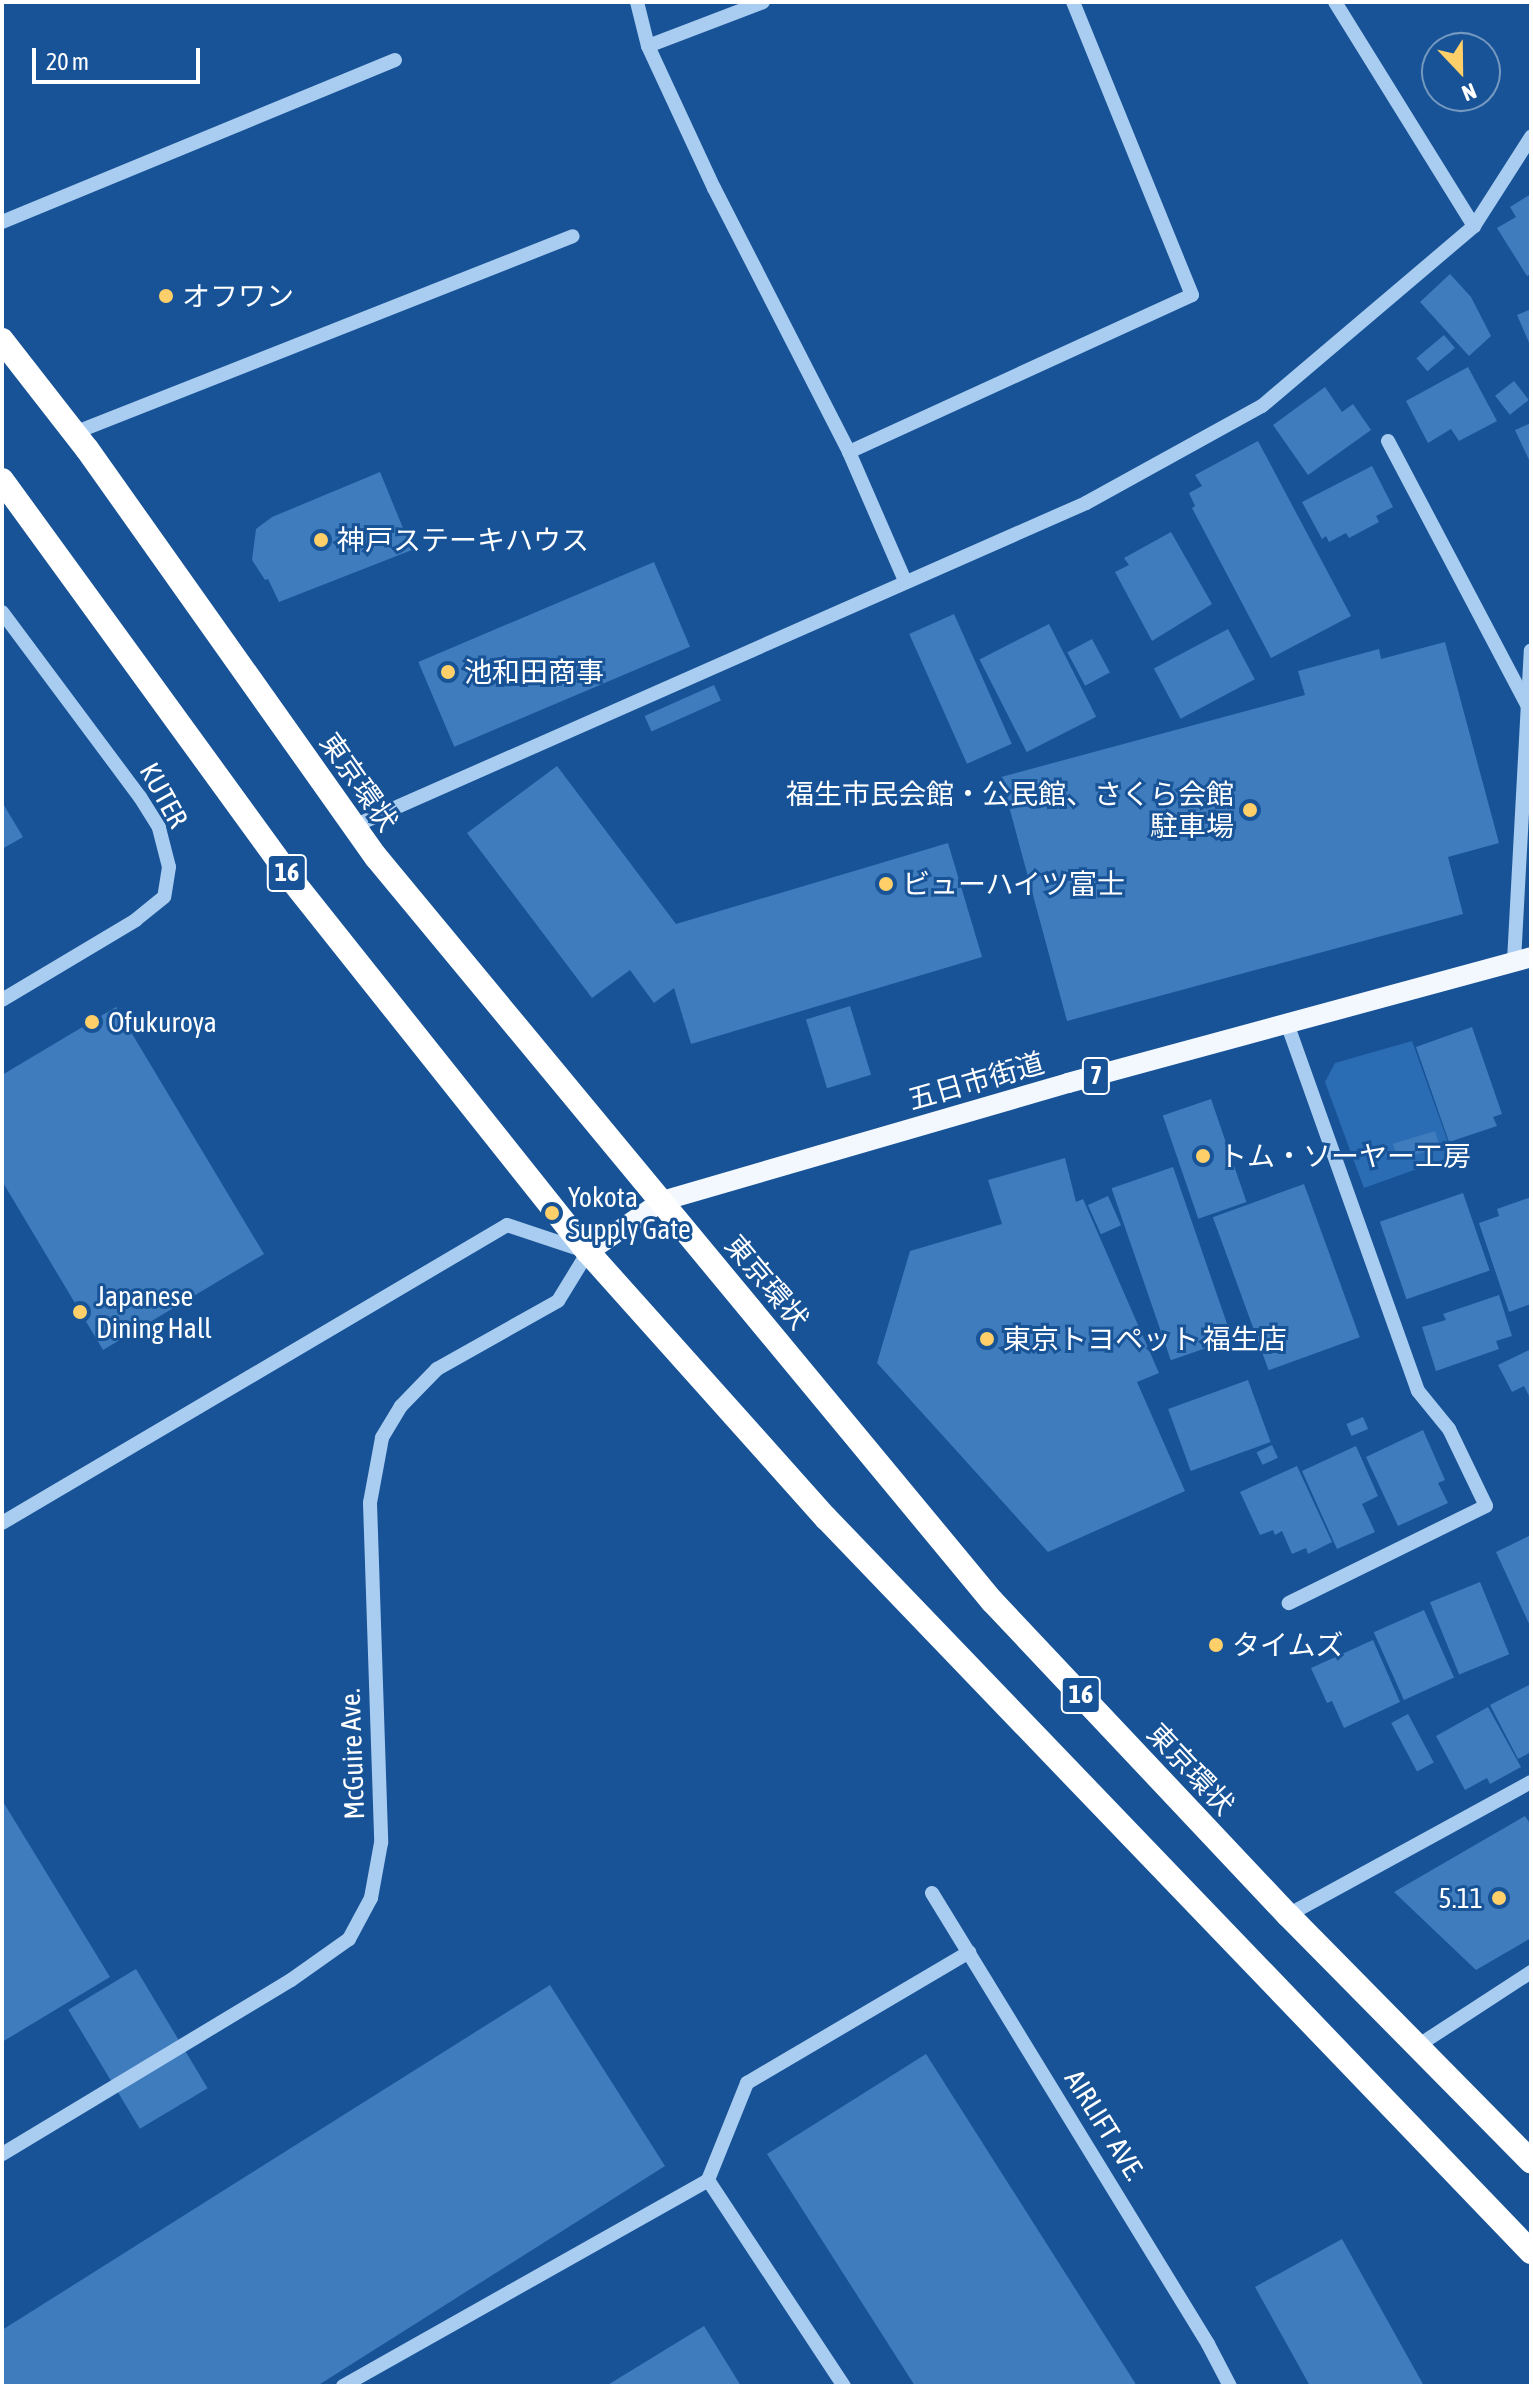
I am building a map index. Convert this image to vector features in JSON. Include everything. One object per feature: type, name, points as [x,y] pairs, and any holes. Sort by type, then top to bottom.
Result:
[{"type":"highway","name":"東京環状","points":[[2,340],[74,433],[376,857],[992,1601],[1288,1915],[1531,2161]]},
{"type":"highway","name":"16","points":[[2,480],[295,884],[588,1252],[826,1518],[1531,2252]]},
{"type":"main road","name":"五日市街道","points":[[588,1252],[662,1201],[1068,1083],[1288,1026],[1523,959]]},
{"type":"street","points":[[637,2],[648,46],[714,188],[849,452],[905,581]]},
{"type":"street","points":[[648,46],[763,2]]},
{"type":"street","points":[[849,452],[1192,295],[1073,2]]},
{"type":"street","points":[[1335,2],[1474,226]]},
{"type":"street","points":[[2,222],[395,60]]},
{"type":"street","points":[[354,826],[1086,503],[1262,406],[1474,226],[1531,137]]},
{"type":"street","points":[[74,433],[573,236]]},
{"type":"street","points":[[1388,441],[1528,707]]},
{"type":"street","name":"KUTER","points":[[2,612],[140,797],[159,828],[169,867],[164,897],[136,920],[2,1000]]},
{"type":"street","points":[[1523,959],[1531,650]]},
{"type":"street","points":[[1288,1026],[1418,1391],[1449,1429],[1486,1506],[1289,1603]]},
{"type":"street","points":[[2,1523],[507,1225],[588,1252]]},
{"type":"street","name":"McGuire Ave.","points":[[2,2154],[291,1980],[349,1939],[371,1898],[381,1843],[370,1503],[382,1438],[401,1406],[437,1369],[558,1301],[588,1252]]},
{"type":"street","points":[[1288,1915],[1531,1782]]},
{"type":"street","name":"AIRLIFT AVE.","points":[[932,1893],[1208,2344],[1230,2386]]},
{"type":"street","points":[[343,2386],[708,2180],[747,2083],[969,1952]]},
{"type":"street","points":[[1419,2045],[1531,1972]]},
{"type":"street","points":[[708,2180],[844,2386]]},
{"type":"shaded area","points":[[1412,1041],[1453,1156],[1364,1188],[1325,1082],[1335,1063]]},
{"type":"building","points":[[1531,194],[1531,274],[1527,276],[1497,228],[1516,217],[1510,207]]},
{"type":"building","points":[[1450,274],[1471,297],[1491,336],[1469,356],[1420,302]]},
{"type":"building","points":[[1531,309],[1531,347],[1517,315]]},
{"type":"building","points":[[1444,335],[1455,348],[1427,371],[1416,358]]},
{"type":"building","points":[[1468,367],[1497,421],[1459,441],[1451,429],[1428,443],[1406,401]]},
{"type":"building","points":[[1514,381],[1529,400],[1510,415],[1495,396]]},
{"type":"building","points":[[1325,387],[1342,412],[1353,404],[1371,430],[1308,475],[1273,425]]},
{"type":"building","points":[[1531,423],[1531,464],[1515,430]]},
{"type":"building","points":[[1258,441],[1351,616],[1271,658],[1192,508],[1195,506],[1189,493],[1202,486],[1195,475]]},
{"type":"building","points":[[1372,466],[1393,507],[1376,516],[1379,522],[1349,538],[1346,533],[1329,542],[1326,536],[1322,539],[1302,502]]},
{"type":"building","points":[[380,472],[412,550],[279,602],[268,579],[265,580],[252,560],[256,529],[272,517]]},
{"type":"building","points":[[1171,532],[1212,604],[1152,641],[1115,572],[1129,565],[1124,558]]},
{"type":"building","points":[[654,562],[690,647],[454,747],[418,662]]},
{"type":"building","points":[[954,614],[1012,744],[967,764],[909,634]]},
{"type":"building","points":[[1049,624],[1096,717],[1027,752],[980,659]]},
{"type":"building","points":[[1228,629],[1255,679],[1181,719],[1154,668]]},
{"type":"building","points":[[1092,639],[1110,673],[1085,686],[1067,652]]},
{"type":"building","name":"福生市民会館・公民館、さくら会館 駐車場","points":[[1445,642],[1499,843],[1448,857],[1463,914],[1067,1021],[1001,777],[1305,695],[1298,671],[1379,649],[1381,659]]},
{"type":"building","points":[[714,685],[721,701],[651,731],[645,716]]},
{"type":"building","name":"ビューハイツ富士","points":[[557,766],[676,924],[948,843],[982,957],[691,1044],[674,988],[654,1003],[630,970],[592,998],[467,833]]},
{"type":"building","points":[[2,802],[23,837],[2,849]]},
{"type":"building","points":[[850,1006],[871,1075],[827,1088],[806,1019]]},
{"type":"building","points":[[116,1007],[264,1254],[103,1350],[2,1181],[2,1075]]},
{"type":"building","points":[[1472,1027],[1502,1114],[1493,1117],[1497,1126],[1449,1142],[1416,1047]]},
{"type":"building","points":[[1211,1099],[1246,1202],[1198,1219],[1163,1116]]},
{"type":"building","points":[[1435,1131],[1440,1147],[1398,1160],[1393,1144]]},
{"type":"building","points":[[1065,1158],[1076,1202],[1083,1199],[1159,1373],[1137,1382],[1185,1491],[1048,1552],[877,1363],[910,1251],[1002,1224],[988,1180]]},
{"type":"building","points":[[1173,1167],[1232,1339],[1171,1360],[1112,1188]]},
{"type":"building","points":[[1304,1184],[1360,1337],[1269,1370],[1213,1217]]},
{"type":"building","points":[[1463,1193],[1490,1271],[1406,1299],[1380,1222]]},
{"type":"building","points":[[1108,1196],[1121,1225],[1101,1234],[1088,1205]]},
{"type":"building","points":[[1531,1197],[1531,1304],[1509,1312],[1479,1223],[1499,1216],[1497,1209]]},
{"type":"building","points":[[1499,1295],[1512,1336],[1496,1341],[1499,1349],[1436,1371],[1422,1327],[1446,1320],[1443,1314]]},
{"type":"building","points":[[1531,1349],[1531,1400],[1524,1386],[1512,1392],[1498,1365]]},
{"type":"building","points":[[1248,1380],[1271,1442],[1191,1471],[1168,1409]]},
{"type":"building","points":[[1363,1417],[1368,1429],[1352,1436],[1346,1424]]},
{"type":"building","points":[[1423,1430],[1445,1480],[1438,1483],[1448,1503],[1398,1526],[1366,1457]]},
{"type":"building","points":[[1272,1445],[1278,1458],[1263,1465],[1257,1452]]},
{"type":"building","points":[[1356,1446],[1378,1496],[1362,1504],[1375,1532],[1337,1549],[1302,1471]]},
{"type":"building","points":[[1297,1466],[1332,1542],[1308,1554],[1306,1548],[1292,1554],[1282,1531],[1275,1535],[1273,1530],[1260,1535],[1240,1492]]},
{"type":"building","points":[[1531,1535],[1531,1628],[1496,1552]]},
{"type":"building","points":[[1480,1582],[1509,1654],[1459,1675],[1430,1602]]},
{"type":"building","points":[[1424,1610],[1454,1678],[1404,1700],[1374,1632]]},
{"type":"building","points":[[1373,1640],[1400,1702],[1344,1728],[1332,1701],[1327,1703],[1311,1668]]},
{"type":"building","points":[[1531,1684],[1531,1752],[1518,1759],[1490,1705]]},
{"type":"building","points":[[1488,1707],[1521,1767],[1490,1784],[1487,1778],[1465,1790],[1436,1736]]},
{"type":"building","points":[[1408,1714],[1434,1763],[1417,1771],[1391,1723]]},
{"type":"building","points":[[2,1800],[110,1977],[2,2042]]},
{"type":"building","points":[[1525,1816],[1531,1825],[1531,1938],[1476,1970],[1394,1892]]},
{"type":"building","points":[[136,1969],[208,2088],[140,2129],[68,2010]]},
{"type":"building","points":[[550,1985],[665,2166],[317,2386],[2,2386],[2,2330]]},
{"type":"building","points":[[926,2054],[1137,2386],[915,2386],[767,2154]]},
{"type":"building","points":[[1342,2239],[1424,2386],[1310,2386],[1255,2287]]},
{"type":"building","points":[[704,2326],[741,2386],[606,2386]]},
{"type":"place","name":"オフワン","points":[[166,296]]},
{"type":"place","name":"神戸ステーキハウス","points":[[321,540]]},
{"type":"place","name":"池和田商事","points":[[448,672]]},
{"type":"place","name":"福生市民会館・公民館、さくら会館 駐車場","points":[[1250,810]]},
{"type":"place","name":"ビューハイツ富士","points":[[886,884]]},
{"type":"place","name":"Ofukuroya","points":[[92,1022]]},
{"type":"place","name":"トム・ソーヤー工房","points":[[1203,1156]]},
{"type":"place","name":"Yokota Supply Gate","points":[[552,1213]]},
{"type":"place","name":"Japanese Dining Hall","points":[[80,1312]]},
{"type":"place","name":"東京トヨペット 福生店","points":[[987,1339]]},
{"type":"place","name":"タイムズ","points":[[1216,1645]]},
{"type":"place","name":"5.11","points":[[1499,1898]]}]
